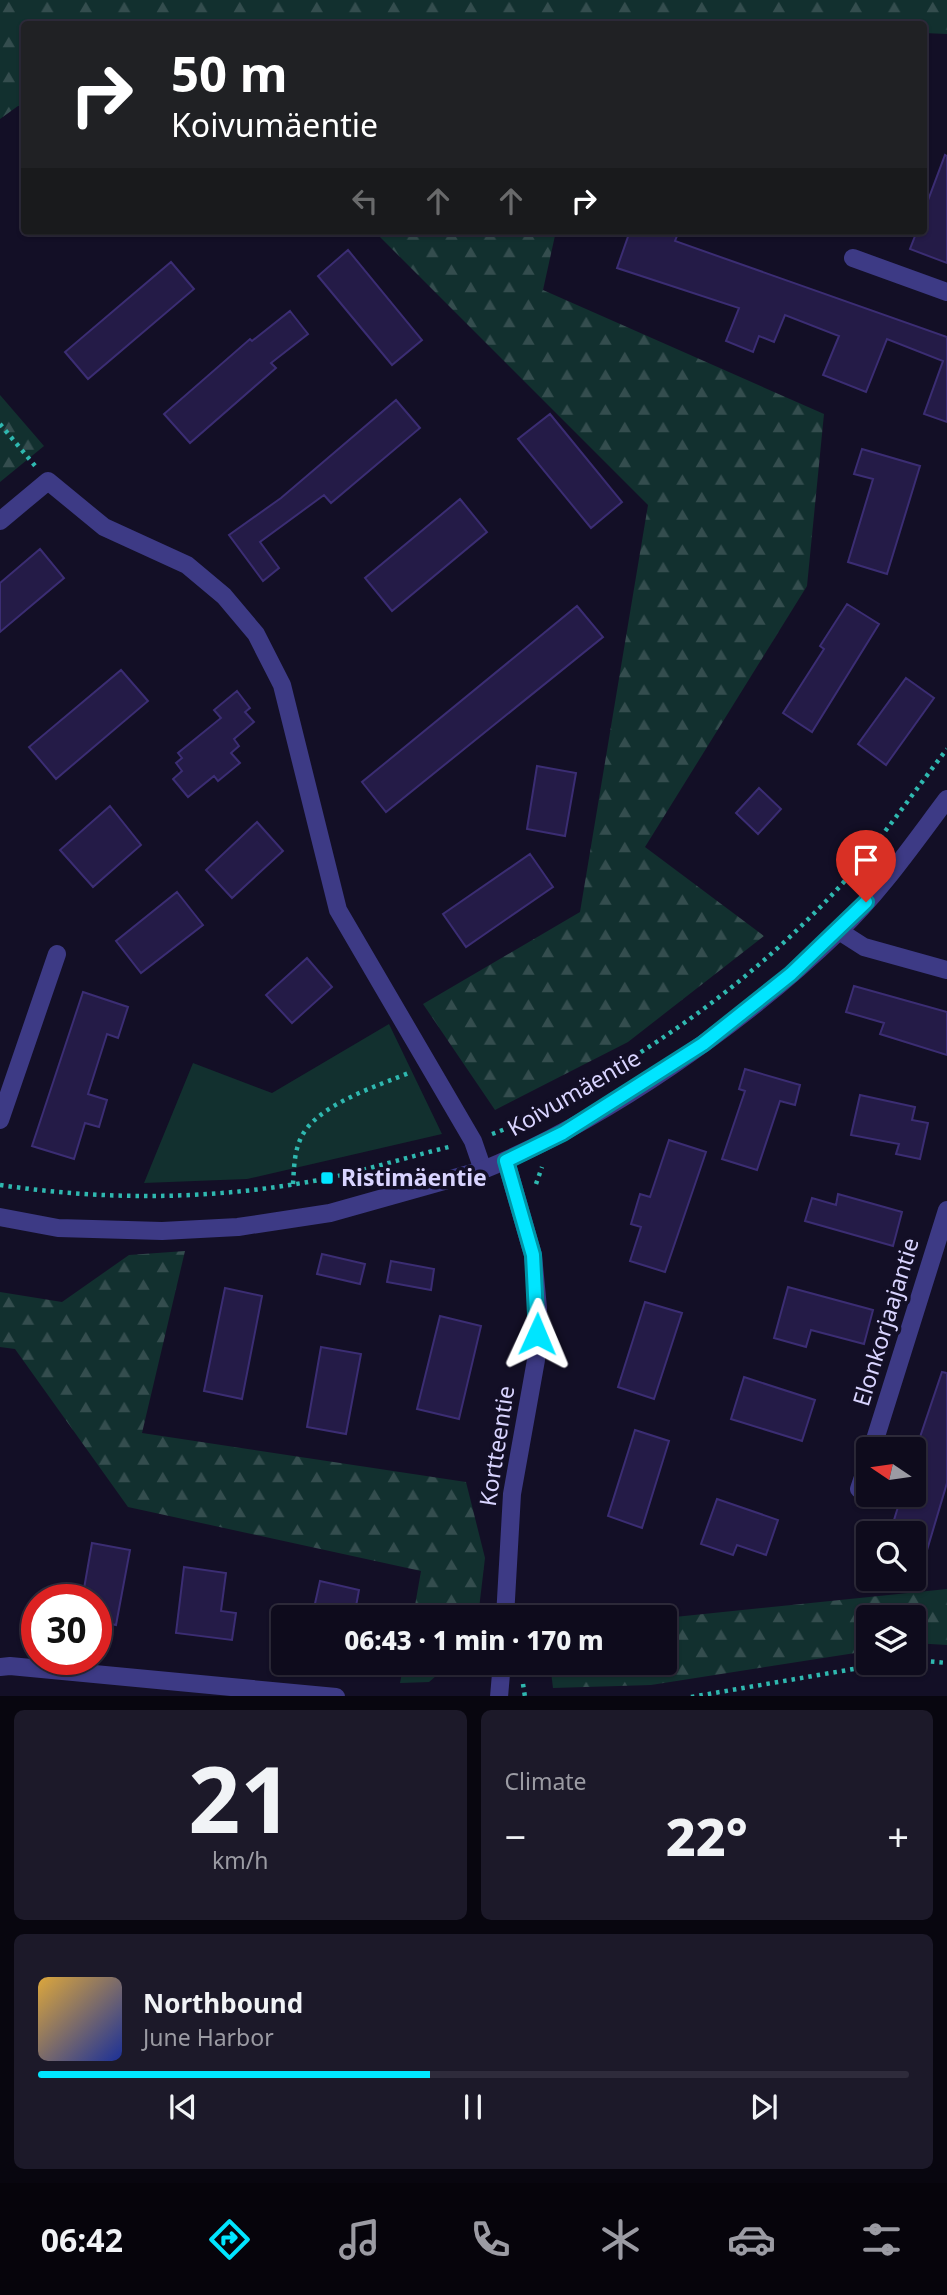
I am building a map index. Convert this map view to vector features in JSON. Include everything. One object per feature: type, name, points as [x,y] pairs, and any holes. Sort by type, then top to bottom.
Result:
[{"type":"street","points":[[853,258],[947,292]]},
{"type":"street","points":[[0,521],[48,481],[104,527],[187,565],[224,596],[256,634],[282,685],[338,910],[473,1141],[483,1170]]},
{"type":"street","name":"Koivumäentie","points":[[0,1217],[58,1228],[162,1231],[238,1227],[330,1213],[483,1170],[506,1161],[563,1133],[703,1044],[839,931],[866,902],[947,799]]},
{"type":"street","points":[[839,931],[864,947],[947,970]]},
{"type":"street","points":[[0,1120],[57,954]]},
{"type":"street","name":"Kortteentie","points":[[506,1161],[533,1255],[538,1308],[536,1360],[512,1494],[506,1605]]},
{"type":"street","name":"Elonkorjaajantie","points":[[876,1437],[947,1210]]},
{"type":"street","points":[[0,1667],[10,1665],[336,1696]]},
{"type":"street","points":[[499,1696],[501,1675]]},
{"type":"path","points":[[0,424],[48,481]]},
{"type":"path","points":[[0,1185],[129,1198],[187,1197],[293,1184],[473,1141],[516,1125],[636,1056],[718,1000],[798,929],[844,881],[947,749]]},
{"type":"path","points":[[293,1184],[298,1147],[313,1122],[360,1093],[428,1065]]},
{"type":"path","points":[[926,1661],[947,1663]]},
{"type":"path","points":[[691,1696],[856,1668]]},
{"type":"green space","points":[[0,0],[947,0],[947,34],[927,33],[927,21],[21,21],[21,106],[0,119]]},
{"type":"green space","points":[[378,235],[555,235],[543,290],[824,414],[807,586],[645,847],[764,936],[628,1042],[495,1110],[423,1004],[580,912],[648,505]]},
{"type":"green space","points":[[0,395],[44,446],[0,482]]},
{"type":"green space","points":[[389,1024],[442,1134],[247,1179],[144,1183],[193,1063],[272,1093]]},
{"type":"green space","points":[[185,1251],[142,1433],[466,1482],[485,1558],[479,1605],[415,1605],[421,1571],[128,1507],[15,1349],[0,1347],[0,1292],[62,1302],[129,1255]]},
{"type":"green space","points":[[947,1589],[947,1645],[926,1644],[926,1605],[856,1605],[856,1653],[651,1685],[553,1688],[551,1675],[677,1675],[677,1617]]},
{"type":"green space","points":[[402,1675],[437,1675],[429,1682],[400,1683]]},
{"type":"building","points":[[945,155],[947,263],[910,249],[915,235],[927,235],[927,203]]},
{"type":"building","points":[[629,235],[677,235],[675,241],[947,337],[947,422],[924,414],[943,361],[887,339],[866,392],[823,375],[839,336],[785,315],[774,342],[759,336],[753,352],[726,341],[739,308],[617,268]]},
{"type":"building","points":[[348,250],[422,340],[392,365],[318,276]]},
{"type":"building","points":[[171,262],[194,289],[88,379],[65,352]]},
{"type":"building","points":[[290,311],[308,334],[271,363],[276,368],[190,443],[164,414],[250,339],[252,341]]},
{"type":"building","points":[[396,400],[420,428],[331,503],[324,495],[260,542],[279,568],[263,581],[229,535],[281,498]]},
{"type":"building","points":[[550,414],[622,502],[591,528],[518,439]]},
{"type":"building","points":[[862,449],[920,466],[887,574],[848,562],[873,479],[854,474]]},
{"type":"building","points":[[460,499],[487,532],[392,611],[365,578]]},
{"type":"building","points":[[40,549],[64,578],[0,632],[0,583]]},
{"type":"building","points":[[847,604],[879,624],[812,732],[783,713],[824,649],[820,646]]},
{"type":"building","points":[[577,606],[603,637],[386,812],[362,782]]},
{"type":"building","points":[[121,670],[148,701],[56,779],[29,747]]},
{"type":"building","points":[[906,678],[934,698],[886,765],[858,744]]},
{"type":"building","points":[[237,691],[250,708],[245,712],[254,722],[234,739],[239,746],[231,753],[240,763],[218,781],[214,776],[188,797],[173,779],[182,771],[176,763],[182,758],[178,753],[221,718],[214,710]]},
{"type":"building","points":[[537,766],[576,773],[565,836],[527,829]]},
{"type":"building","points":[[759,788],[781,809],[758,834],[736,813]]},
{"type":"building","points":[[110,806],[141,845],[93,887],[60,850]]},
{"type":"building","points":[[257,822],[283,851],[232,898],[206,870]]},
{"type":"building","points":[[530,854],[553,887],[466,947],[443,914]]},
{"type":"building","points":[[177,892],[203,925],[141,973],[116,941]]},
{"type":"building","points":[[307,958],[332,987],[292,1023],[266,995]]},
{"type":"building","points":[[854,986],[947,1012],[947,1055],[880,1034],[884,1023],[846,1012]]},
{"type":"building","points":[[83,992],[128,1007],[118,1038],[107,1034],[88,1094],[107,1100],[99,1127],[85,1123],[74,1159],[32,1146]]},
{"type":"building","points":[[745,1069],[800,1085],[795,1105],[780,1101],[757,1170],[722,1159],[745,1091],[739,1089]]},
{"type":"building","points":[[860,1095],[915,1107],[912,1120],[928,1123],[920,1159],[896,1154],[899,1144],[851,1135]]},
{"type":"building","points":[[669,1140],[706,1152],[665,1272],[630,1261],[641,1227],[631,1224],[640,1194],[650,1197]]},
{"type":"building","points":[[838,1194],[902,1212],[893,1246],[805,1221],[812,1198],[836,1205]]},
{"type":"building","points":[[322,1254],[365,1264],[360,1284],[317,1274]]},
{"type":"building","points":[[391,1261],[434,1269],[431,1290],[387,1282]]},
{"type":"building","points":[[788,1287],[873,1310],[864,1344],[811,1330],[806,1347],[774,1338]]},
{"type":"building","points":[[225,1288],[262,1296],[242,1399],[204,1391]]},
{"type":"building","points":[[645,1302],[682,1313],[654,1399],[618,1387]]},
{"type":"building","points":[[440,1316],[481,1326],[459,1419],[417,1409]]},
{"type":"building","points":[[321,1347],[361,1354],[346,1434],[307,1427]]},
{"type":"building","points":[[942,1372],[947,1373],[947,1483],[926,1554],[926,1521],[894,1521],[898,1507],[926,1507],[926,1437],[920,1437]]},
{"type":"building","points":[[744,1377],[815,1400],[802,1441],[731,1419]]},
{"type":"building","points":[[635,1430],[669,1441],[642,1528],[608,1516]]},
{"type":"building","points":[[717,1499],[778,1520],[766,1555],[737,1545],[733,1555],[701,1544]]},
{"type":"building","points":[[92,1543],[130,1550],[116,1625],[112,1624],[112,1584],[85,1584]]},
{"type":"building","points":[[184,1567],[226,1573],[221,1611],[236,1613],[232,1640],[176,1633]]},
{"type":"building","points":[[320,1581],[359,1590],[356,1605],[315,1605]]},
{"type":"place","name":"Ristimäentie","points":[[327,1178]]},
{"type":"route","points":[[537,1334],[538,1308],[533,1255],[506,1161],[563,1133],[703,1044],[791,974],[839,931],[866,902]]}]
